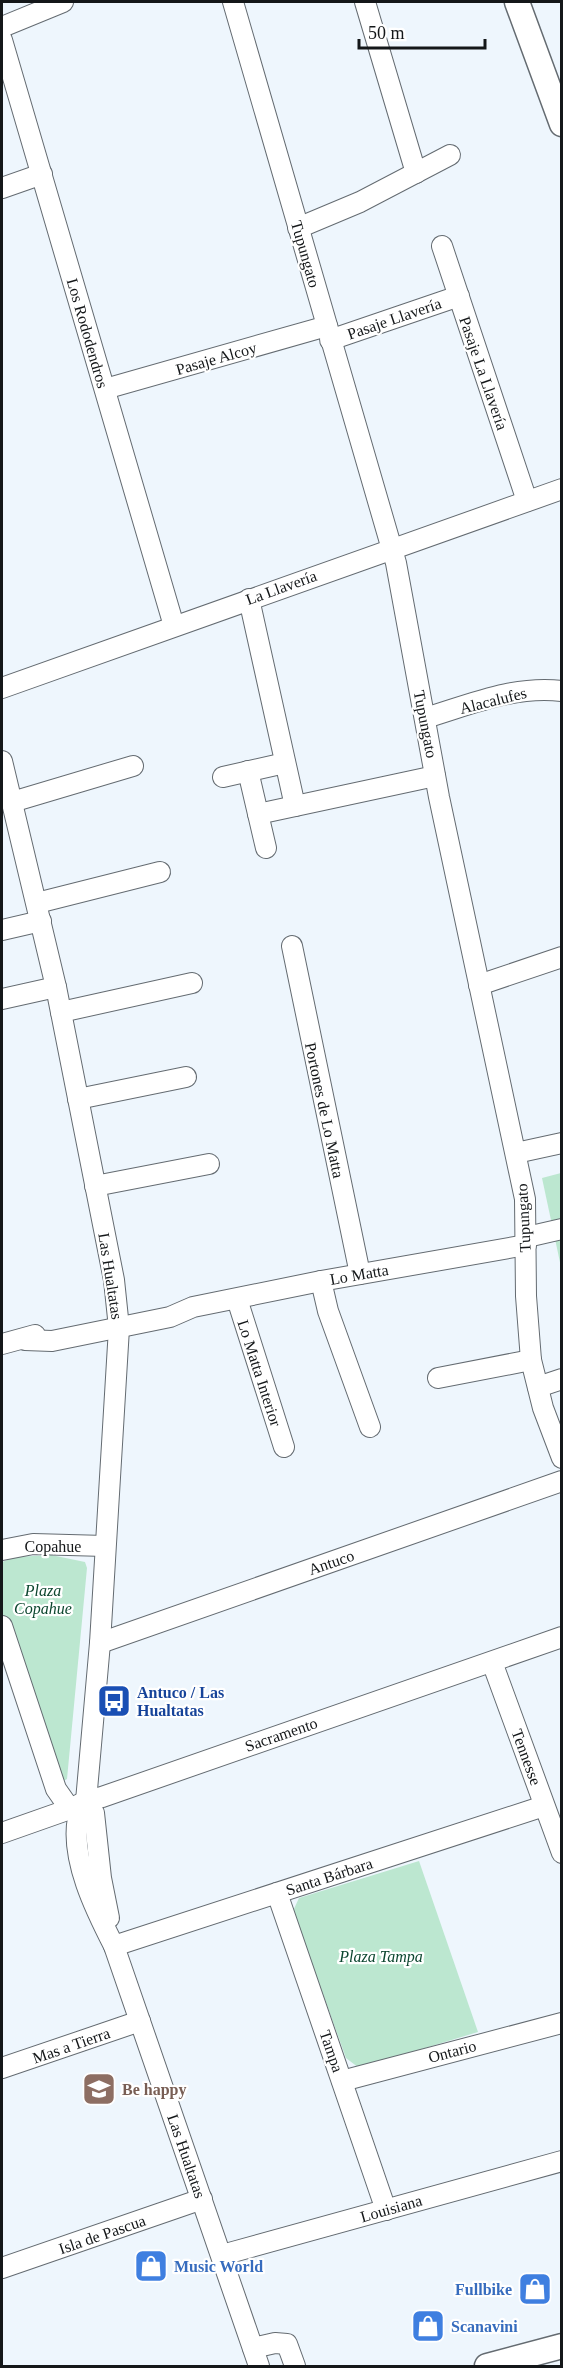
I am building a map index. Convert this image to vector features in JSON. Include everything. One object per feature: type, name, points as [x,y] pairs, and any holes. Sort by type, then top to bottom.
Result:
[{"type":"main road","points":[[517,2],[561,124]]},
{"type":"main road","points":[[487,2367],[561,2346]]},
{"type":"street","points":[[2,27],[63,2]]},
{"type":"street","name":"Tupungato","points":[[233,2],[392,548],[435,776],[525,1199],[526,1296],[531,1360],[561,1458]]},
{"type":"street","points":[[365,2],[416,173]]},
{"type":"street","name":"Los Rododendros","points":[[2,40],[174,626]]},
{"type":"street","points":[[298,228],[360,202],[450,155]]},
{"type":"street","points":[[2,188],[42,174]]},
{"type":"street","name":"Pasaje La Llavería","points":[[442,246],[527,501]]},
{"type":"street","name":"Pasaje Llavería","points":[[329,333],[459,296]]},
{"type":"street","name":"Pasaje Alcoy","points":[[105,389],[329,333]]},
{"type":"street","name":"La Llavería","points":[[2,688],[561,489]]},
{"type":"street","points":[[249,599],[295,806]]},
{"type":"street","name":"Alacalufes","points":[[425,718],[512,692],[540,688],[561,691]]},
{"type":"street","name":"Las Hualtatas","points":[[2,761],[62,1012],[114,1280],[119,1322],[100,1643],[78,1805]]},
{"type":"street","points":[[223,777],[285,763]]},
{"type":"street","points":[[12,802],[133,765]]},
{"type":"street","points":[[248,771],[266,848]]},
{"type":"street","points":[[258,814],[435,776]]},
{"type":"street","points":[[2,930],[39,912],[160,873]]},
{"type":"street","name":"Portones de Lo Matta","points":[[292,946],[360,1274]]},
{"type":"street","points":[[479,985],[561,957]]},
{"type":"street","points":[[62,1012],[192,983]]},
{"type":"street","points":[[2,999],[56,987]]},
{"type":"street","points":[[78,1099],[186,1077]]},
{"type":"street","points":[[516,1153],[561,1143]]},
{"type":"street","points":[[95,1186],[209,1164]]},
{"type":"street","name":"Lo Matta","points":[[2,1340],[25,1340],[49,1330],[119,1322],[172,1305],[193,1307],[237,1299],[526,1241],[561,1229]]},
{"type":"street","points":[[321,1281],[328,1311],[370,1427]]},
{"type":"street","name":"Lo Matta Interior","points":[[237,1299],[284,1447]]},
{"type":"street","points":[[438,1378],[531,1360]]},
{"type":"street","points":[[538,1387],[561,1379]]},
{"type":"street","name":"Antuco","points":[[100,1643],[561,1481]]},
{"type":"street","name":"Copahue","points":[[2,1550],[33,1544],[105,1546]]},
{"type":"street","name":"Las Hualtatas","points":[[2,1626],[56,1789],[94,1813],[101,1878],[114,1946],[256,2357]]},
{"type":"street","name":"Sacramento","points":[[2,1833],[561,1637]]},
{"type":"street","name":"Tennesse","points":[[492,1662],[561,1853]]},
{"type":"street","name":"Santa Bárbara","points":[[114,1946],[544,1806]]},
{"type":"street","name":"Tampa","points":[[277,1893],[386,2210]]},
{"type":"street","name":"Mas a Tierra","points":[[2,2068],[140,2021]]},
{"type":"street","name":"Ontario","points":[[342,2081],[561,2023]]},
{"type":"street","name":"Louisiana","points":[[222,2255],[561,2162]]},
{"type":"street","name":"Isla de Pascua","points":[[2,2268],[202,2199]]},
{"type":"street","points":[[256,2357],[275,2343],[287,2344],[294,2367]]},
{"type":"green space","points":[[561,1173],[561,1267],[542,1178]]},
{"type":"green space","name":"Plaza Copahue","points":[[51,1555],[85,1562],[87,1568],[67,1779],[60,1783],[2,1612],[2,1562],[15,1557]]},
{"type":"green space","name":"Plaza Tampa","points":[[419,1861],[478,2032],[359,2068],[346,2058],[293,1911],[299,1898]]},
{"type":"place","name":"Antuco / Las Hualtatas","points":[[114,1701]]},
{"type":"place","name":"Be happy","points":[[99,2089]]},
{"type":"place","name":"Music World","points":[[151,2266]]},
{"type":"place","name":"Fullbike","points":[[535,2289]]},
{"type":"place","name":"Scanavini","points":[[428,2326]]}]
